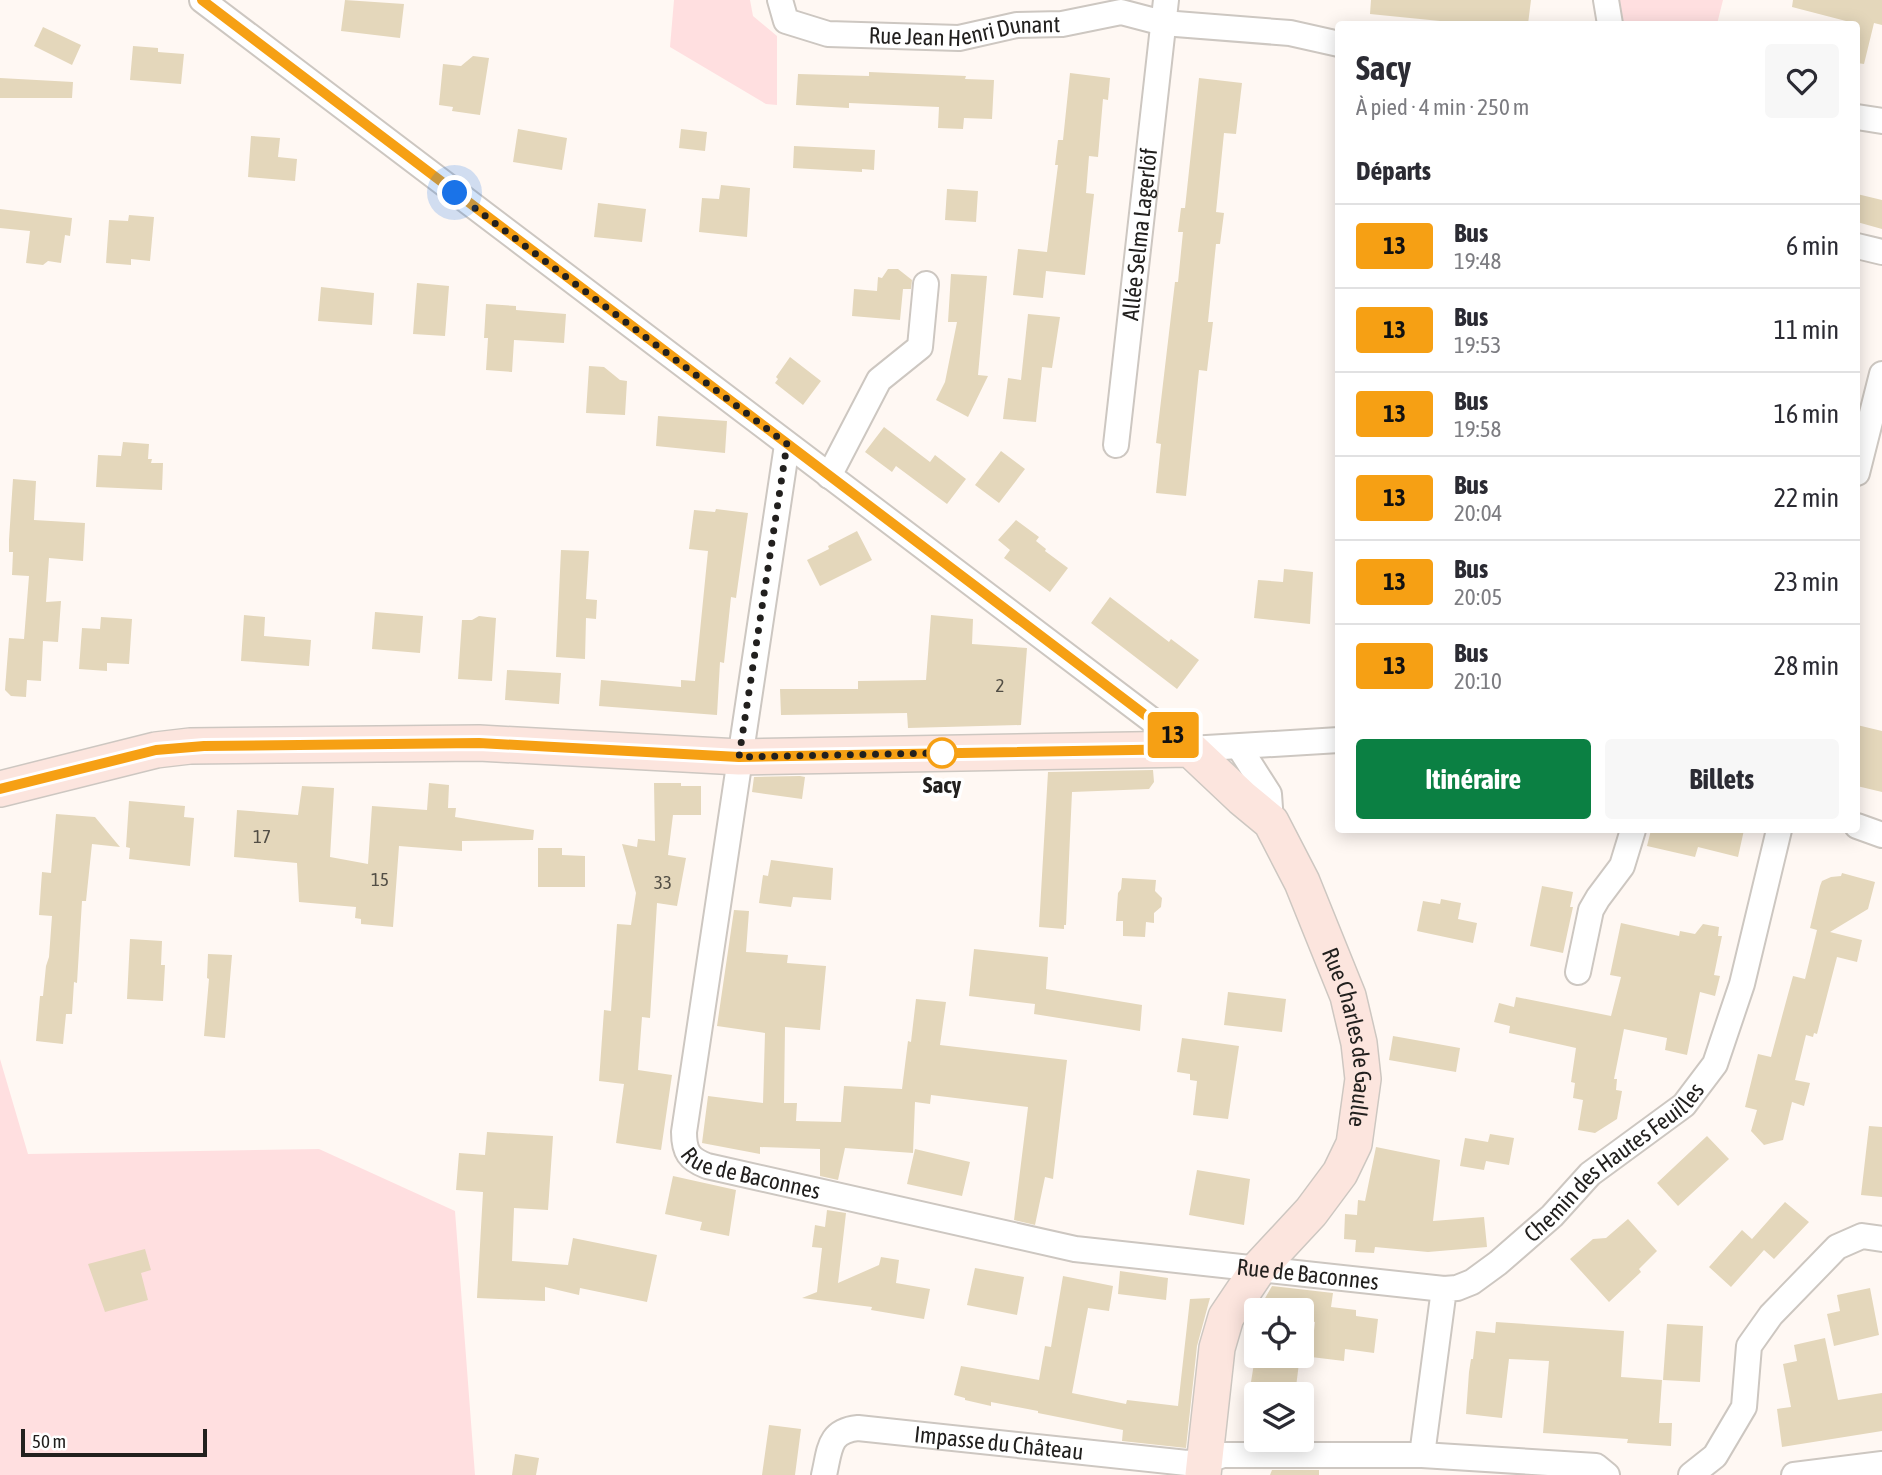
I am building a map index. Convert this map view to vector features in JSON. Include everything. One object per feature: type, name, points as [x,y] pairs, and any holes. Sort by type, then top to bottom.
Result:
[{"type":"street","points":[[202,0],[1190,749]]},
{"type":"street","name":"Rue Jean Henri Dunant","points":[[780,0],[786,21],[828,34],[959,38],[1017,25],[1062,24],[1121,12],[1165,11]]},
{"type":"street","points":[[1606,0],[1610,21]]},
{"type":"street","points":[[1165,11],[1335,43]]},
{"type":"street","name":"Allée Selma Lagerlöf","points":[[1116,445],[1165,11]]},
{"type":"street","points":[[1860,117],[1882,121]]},
{"type":"street","points":[[1860,247],[1882,252]]},
{"type":"street","points":[[829,476],[879,380],[920,347],[926,284]]},
{"type":"street","points":[[1861,437],[1882,374]]},
{"type":"street","name":"Rue de Baconnes","points":[[787,444],[684,1132],[687,1155],[693,1161],[1076,1249],[1444,1289]]},
{"type":"street","points":[[0,802],[0,788],[156,750],[190,746],[479,743],[739,757],[1190,749],[1335,740]]},
{"type":"street","name":"Rue Charles de Gaulle","points":[[1239,747],[1269,794],[1271,822]]},
{"type":"street","name":"Rue Charles de Gaulle","points":[[1190,749],[1271,822],[1302,882],[1348,996],[1359,1043],[1363,1079],[1354,1144],[1340,1173],[1311,1212],[1259,1268],[1236,1300],[1221,1331],[1204,1468]]},
{"type":"street","points":[[1860,827],[1882,835]]},
{"type":"street","points":[[1578,972],[1591,910],[1622,866],[1632,833]]},
{"type":"street","name":"Chemin des Hautes Feuilles","points":[[1444,1289],[1457,1288],[1472,1282],[1498,1263],[1552,1216],[1590,1174],[1684,1105],[1715,1064],[1742,984],[1778,833]]},
{"type":"street","points":[[1691,1475],[1715,1456],[1744,1408],[1749,1346],[1770,1315],[1837,1247],[1862,1236],[1882,1239]]},
{"type":"street","points":[[1422,1455],[1444,1289]]},
{"type":"street","name":"Impasse du Château","points":[[824,1475],[831,1444],[837,1435],[847,1429],[858,1428],[1187,1463],[1204,1468]]},
{"type":"street","points":[[1204,1468],[1223,1455],[1422,1455],[1596,1466],[1607,1475]]},
{"type":"street","points":[[1794,1475],[1882,1464]]},
{"type":"shaded area","points":[[674,0],[750,0],[753,16],[777,36],[777,105],[766,104],[670,47]]},
{"type":"shaded area","points":[[1606,0],[1723,0],[1718,21],[1610,21]]},
{"type":"shaded area","points":[[0,1059],[28,1154],[319,1149],[455,1211],[475,1475],[0,1475]]},
{"type":"building","points":[[345,0],[404,4],[400,38],[341,31]]},
{"type":"building","points":[[1371,0],[1531,0],[1528,21],[1440,21],[1370,14]]},
{"type":"building","points":[[1793,0],[1882,0],[1882,25],[1874,23],[1864,64],[1860,63],[1860,21],[1846,21],[1792,7]]},
{"type":"building","points":[[43,27],[81,45],[72,65],[34,46]]},
{"type":"building","points":[[133,46],[184,54],[181,84],[130,80]]},
{"type":"building","points":[[473,56],[489,58],[480,115],[452,111],[453,107],[439,105],[443,64],[461,66]]},
{"type":"building","points":[[869,72],[966,76],[965,79],[994,80],[992,119],[964,118],[963,129],[938,128],[939,107],[849,103],[849,108],[796,105],[798,74],[869,76]]},
{"type":"building","points":[[1070,73],[1110,78],[1108,100],[1103,99],[1098,157],[1089,156],[1086,193],[1094,194],[1085,275],[1046,271],[1043,298],[1013,295],[1018,249],[1047,252],[1058,165],[1055,165],[1058,140],[1063,140]]},
{"type":"building","points":[[0,78],[73,82],[72,98],[0,98]]},
{"type":"building","points":[[1199,78],[1242,83],[1236,134],[1224,133],[1216,212],[1224,213],[1220,244],[1216,244],[1208,322],[1213,322],[1207,371],[1199,370],[1186,496],[1156,493],[1161,444],[1156,443],[1175,282],[1178,282],[1183,232],[1178,232],[1181,208],[1185,208]]},
{"type":"building","points":[[518,129],[567,138],[562,170],[513,162]]},
{"type":"building","points":[[681,129],[707,132],[705,151],[679,148]]},
{"type":"building","points":[[251,136],[280,138],[278,157],[297,159],[295,181],[248,177]]},
{"type":"building","points":[[794,146],[875,150],[874,170],[862,169],[862,172],[793,168]]},
{"type":"building","points":[[721,185],[750,188],[747,237],[699,232],[702,198],[719,199]]},
{"type":"building","points":[[947,189],[978,191],[976,222],[945,220]]},
{"type":"building","points":[[1860,195],[1882,200],[1882,229],[1860,223]]},
{"type":"building","points":[[598,203],[646,209],[642,242],[594,237]]},
{"type":"building","points":[[0,209],[72,218],[70,236],[65,235],[61,263],[26,263],[30,231],[0,228]]},
{"type":"building","points":[[129,215],[154,217],[150,261],[131,259],[131,265],[106,263],[109,220],[128,221]]},
{"type":"building","points":[[888,269],[898,269],[912,280],[911,289],[903,289],[900,320],[852,316],[854,289],[877,291],[878,277],[882,278]]},
{"type":"building","points":[[951,274],[987,276],[978,375],[988,376],[968,417],[936,400],[945,382],[957,322],[948,322]]},
{"type":"building","points":[[417,283],[449,286],[445,336],[413,334]]},
{"type":"building","points":[[321,287],[374,293],[372,325],[318,321]]},
{"type":"building","points":[[486,304],[516,306],[516,310],[566,314],[564,343],[514,340],[512,372],[486,370]]},
{"type":"building","points":[[1028,314],[1060,317],[1052,368],[1042,367],[1036,422],[1003,419],[1008,378],[1021,380]]},
{"type":"building","points":[[790,357],[821,381],[803,405],[775,383],[778,379],[776,377]]},
{"type":"building","points":[[589,366],[604,367],[620,380],[627,381],[625,415],[586,413]]},
{"type":"building","points":[[658,416],[727,421],[725,453],[656,446]]},
{"type":"building","points":[[884,427],[930,462],[935,455],[966,479],[947,504],[896,466],[892,472],[865,452]]},
{"type":"building","points":[[123,442],[149,444],[148,459],[152,459],[151,463],[163,463],[162,490],[96,487],[98,455],[121,456]]},
{"type":"building","points":[[1001,451],[1025,469],[999,503],[975,485]]},
{"type":"building","points":[[13,479],[36,481],[34,520],[85,523],[83,561],[49,558],[46,602],[61,601],[58,642],[43,641],[41,681],[27,680],[26,697],[11,696],[5,690],[9,638],[24,639],[29,576],[12,575],[13,552],[9,552],[9,540]]},
{"type":"building","points":[[716,509],[748,513],[736,598],[731,597],[724,663],[720,662],[717,715],[599,706],[601,680],[681,687],[681,680],[695,681],[708,551],[689,549],[694,510],[715,512]]},
{"type":"building","points":[[1016,520],[1039,537],[1036,541],[1045,551],[1068,568],[1050,592],[1004,558],[1010,550],[998,540]]},
{"type":"building","points":[[857,531],[872,560],[820,586],[807,560]]},
{"type":"building","points":[[561,550],[589,551],[586,599],[597,600],[596,619],[586,618],[585,659],[556,657]]},
{"type":"building","points":[[1284,569],[1313,572],[1310,624],[1254,618],[1258,580],[1283,582]]},
{"type":"building","points":[[1110,597],[1169,642],[1171,639],[1199,660],[1177,689],[1091,623]]},
{"type":"building","points":[[375,612],[423,616],[420,653],[372,649]]},
{"type":"building","points":[[244,615],[265,617],[264,636],[311,640],[309,666],[241,661]]},
{"type":"building","points":[[931,615],[973,619],[972,644],[1027,648],[1021,725],[908,728],[907,713],[781,715],[780,689],[858,689],[858,681],[926,680]]},
{"type":"building","points":[[479,616],[496,618],[492,681],[458,679],[462,620],[472,620]]},
{"type":"building","points":[[101,617],[132,619],[129,664],[107,663],[107,671],[79,669],[82,628],[100,629]]},
{"type":"building","points":[[507,670],[561,673],[559,704],[505,700]]},
{"type":"building","points":[[1860,726],[1882,731],[1882,792],[1860,787]]},
{"type":"building","points":[[1153,770],[1154,782],[1149,789],[1072,792],[1066,925],[1064,929],[1039,927],[1048,772]]},
{"type":"building","points":[[754,777],[805,777],[802,799],[752,792]]},
{"type":"building","points":[[429,783],[449,785],[448,808],[456,808],[455,817],[534,830],[533,840],[462,841],[462,851],[399,846],[393,927],[361,924],[361,919],[355,918],[356,907],[299,902],[297,863],[234,857],[237,810],[298,815],[302,786],[334,788],[330,857],[368,864],[372,806],[427,810]]},
{"type":"building","points":[[654,783],[701,786],[701,815],[673,815],[668,855],[686,858],[677,906],[657,903],[650,1018],[642,1017],[638,1070],[672,1075],[661,1150],[616,1143],[624,1084],[599,1081],[604,1010],[611,1011],[617,924],[631,925],[636,893],[622,844],[637,847],[638,839],[655,841]]},
{"type":"building","points":[[129,801],[185,806],[184,817],[194,818],[190,866],[129,859],[130,848],[126,847]]},
{"type":"building","points":[[56,814],[95,817],[120,847],[92,844],[86,901],[82,901],[77,983],[74,982],[72,1014],[66,1014],[63,1044],[36,1041],[40,996],[43,996],[49,957],[52,916],[39,915],[42,872],[51,873]]},
{"type":"building","points":[[1650,833],[1743,833],[1738,857],[1698,847],[1695,857],[1647,846]]},
{"type":"building","points":[[538,848],[562,848],[562,855],[585,856],[585,887],[538,887]]},
{"type":"building","points":[[771,860],[833,868],[831,900],[793,897],[791,907],[759,903],[763,875],[768,876]]},
{"type":"building","points":[[1842,873],[1875,882],[1868,909],[1830,932],[1862,940],[1857,962],[1837,957],[1817,1034],[1814,1033],[1813,1037],[1806,1035],[1795,1080],[1810,1083],[1804,1106],[1792,1102],[1783,1140],[1764,1145],[1751,1131],[1757,1110],[1745,1107],[1758,1054],[1771,1057],[1793,976],[1805,979],[1817,930],[1810,928],[1822,881],[1841,876]]},
{"type":"building","points":[[1122,878],[1156,880],[1155,891],[1162,898],[1161,907],[1154,913],[1154,923],[1146,922],[1145,937],[1123,936],[1123,921],[1116,921]]},
{"type":"building","points":[[1542,886],[1573,892],[1570,907],[1573,907],[1563,953],[1530,946]]},
{"type":"building","points":[[1441,899],[1461,903],[1458,919],[1477,923],[1473,943],[1417,931],[1423,901],[1440,904]]},
{"type":"building","points":[[734,910],[749,911],[746,952],[788,955],[787,963],[826,966],[820,1030],[785,1027],[784,1103],[797,1103],[796,1121],[841,1122],[844,1086],[902,1089],[916,999],[946,1002],[940,1045],[1067,1060],[1053,1179],[1045,1177],[1035,1225],[1014,1220],[1028,1107],[931,1095],[930,1104],[915,1102],[913,1153],[845,1148],[838,1180],[820,1176],[820,1149],[760,1147],[760,1154],[702,1143],[708,1096],[763,1103],[765,1033],[717,1026]]},
{"type":"building","points":[[1621,923],[1679,936],[1680,931],[1695,934],[1703,924],[1719,927],[1718,936],[1722,936],[1714,975],[1720,976],[1715,996],[1700,992],[1687,1055],[1665,1050],[1667,1038],[1624,1029],[1614,1079],[1617,1079],[1616,1090],[1622,1091],[1617,1119],[1595,1133],[1578,1130],[1583,1100],[1573,1098],[1575,1083],[1571,1082],[1576,1048],[1509,1033],[1510,1026],[1494,1022],[1499,1003],[1514,1007],[1516,997],[1611,1016],[1621,977],[1610,975]]},
{"type":"building","points":[[130,939],[162,941],[161,965],[165,965],[163,1001],[127,999]]},
{"type":"building","points":[[974,949],[1048,957],[1046,989],[1142,1005],[1140,1031],[1034,1014],[1035,1004],[969,996]]},
{"type":"building","points":[[208,954],[232,955],[225,1038],[204,1036],[209,979]]},
{"type":"building","points":[[1228,992],[1286,999],[1282,1032],[1224,1025]]},
{"type":"building","points":[[1393,1036],[1460,1048],[1456,1072],[1389,1060]]},
{"type":"building","points":[[1182,1038],[1239,1046],[1228,1119],[1193,1115],[1197,1081],[1190,1080],[1190,1074],[1177,1072]]},
{"type":"building","points":[[1869,1126],[1882,1127],[1882,1197],[1861,1195]]},
{"type":"building","points":[[487,1132],[553,1136],[548,1210],[514,1208],[512,1261],[568,1265],[573,1238],[657,1255],[647,1302],[580,1288],[579,1295],[545,1287],[545,1301],[477,1298],[483,1192],[456,1190],[459,1153],[485,1155]]},
{"type":"building","points":[[1490,1134],[1514,1138],[1509,1165],[1486,1161],[1484,1170],[1460,1166],[1465,1138],[1488,1142]]},
{"type":"building","points":[[1707,1136],[1729,1159],[1678,1206],[1657,1183]]},
{"type":"building","points":[[1376,1147],[1440,1160],[1433,1221],[1484,1217],[1487,1247],[1428,1252],[1375,1247],[1374,1253],[1355,1252],[1356,1240],[1344,1239],[1345,1214],[1357,1215],[1358,1200],[1365,1201]]},
{"type":"building","points":[[915,1149],[970,1162],[962,1196],[907,1184]]},
{"type":"building","points":[[1197,1170],[1250,1179],[1244,1225],[1189,1215]]},
{"type":"building","points":[[673,1176],[736,1190],[729,1236],[700,1230],[702,1222],[665,1214]]},
{"type":"building","points":[[1785,1202],[1809,1222],[1774,1259],[1764,1250],[1731,1287],[1709,1267],[1742,1230],[1752,1239]]},
{"type":"building","points":[[827,1210],[846,1213],[838,1283],[879,1265],[881,1257],[899,1260],[896,1283],[930,1289],[924,1319],[871,1310],[872,1307],[802,1298],[817,1292],[822,1248],[812,1247],[815,1225],[825,1227]]},
{"type":"building","points":[[1628,1219],[1657,1251],[1639,1269],[1641,1272],[1609,1302],[1570,1259],[1593,1239],[1606,1238]]},
{"type":"building","points":[[145,1249],[151,1270],[141,1273],[148,1300],[105,1312],[88,1264]]},
{"type":"building","points":[[975,1268],[1024,1277],[1017,1315],[967,1305]]},
{"type":"building","points":[[1120,1271],[1168,1278],[1166,1300],[1118,1294]]},
{"type":"building","points":[[1063,1276],[1113,1286],[1109,1311],[1088,1308],[1072,1393],[1126,1404],[1127,1400],[1178,1406],[1190,1299],[1210,1298],[1197,1346],[1186,1448],[1122,1441],[1123,1430],[991,1402],[991,1406],[954,1395],[961,1366],[1039,1380],[1045,1346],[1051,1347]]},
{"type":"building","points":[[1272,1286],[1333,1293],[1331,1307],[1356,1310],[1356,1316],[1378,1319],[1374,1353],[1345,1349],[1344,1361],[1314,1357],[1314,1298],[1265,1298]]},
{"type":"building","points":[[1870,1288],[1879,1335],[1834,1346],[1827,1314],[1840,1311],[1837,1295]]},
{"type":"building","points":[[1496,1322],[1624,1331],[1621,1377],[1662,1380],[1659,1423],[1672,1423],[1671,1446],[1627,1443],[1628,1439],[1543,1433],[1549,1361],[1509,1359],[1502,1418],[1466,1414],[1476,1331],[1495,1333]]},
{"type":"building","points":[[1667,1324],[1703,1326],[1700,1382],[1663,1380]]},
{"type":"building","points":[[1825,1338],[1838,1400],[1882,1393],[1882,1431],[1782,1447],[1777,1409],[1791,1407],[1783,1364],[1797,1361],[1794,1345]]},
{"type":"building","points":[[1253,1368],[1298,1368],[1297,1382],[1251,1382]]},
{"type":"building","points":[[769,1425],[801,1429],[795,1475],[762,1475]]},
{"type":"building","points":[[515,1454],[539,1458],[536,1475],[512,1475]]},
{"type":"building","points":[[1272,1470],[1319,1470],[1319,1475],[1270,1475]]},
{"type":"bus line","name":"13","points":[[0,789],[156,750],[190,746],[479,743],[739,757],[1190,749],[202,0]]},
{"type":"place","name":"Sacy","points":[[942,753]]},
{"type":"route","points":[[455,193],[787,444],[739,757],[942,753]]}]
